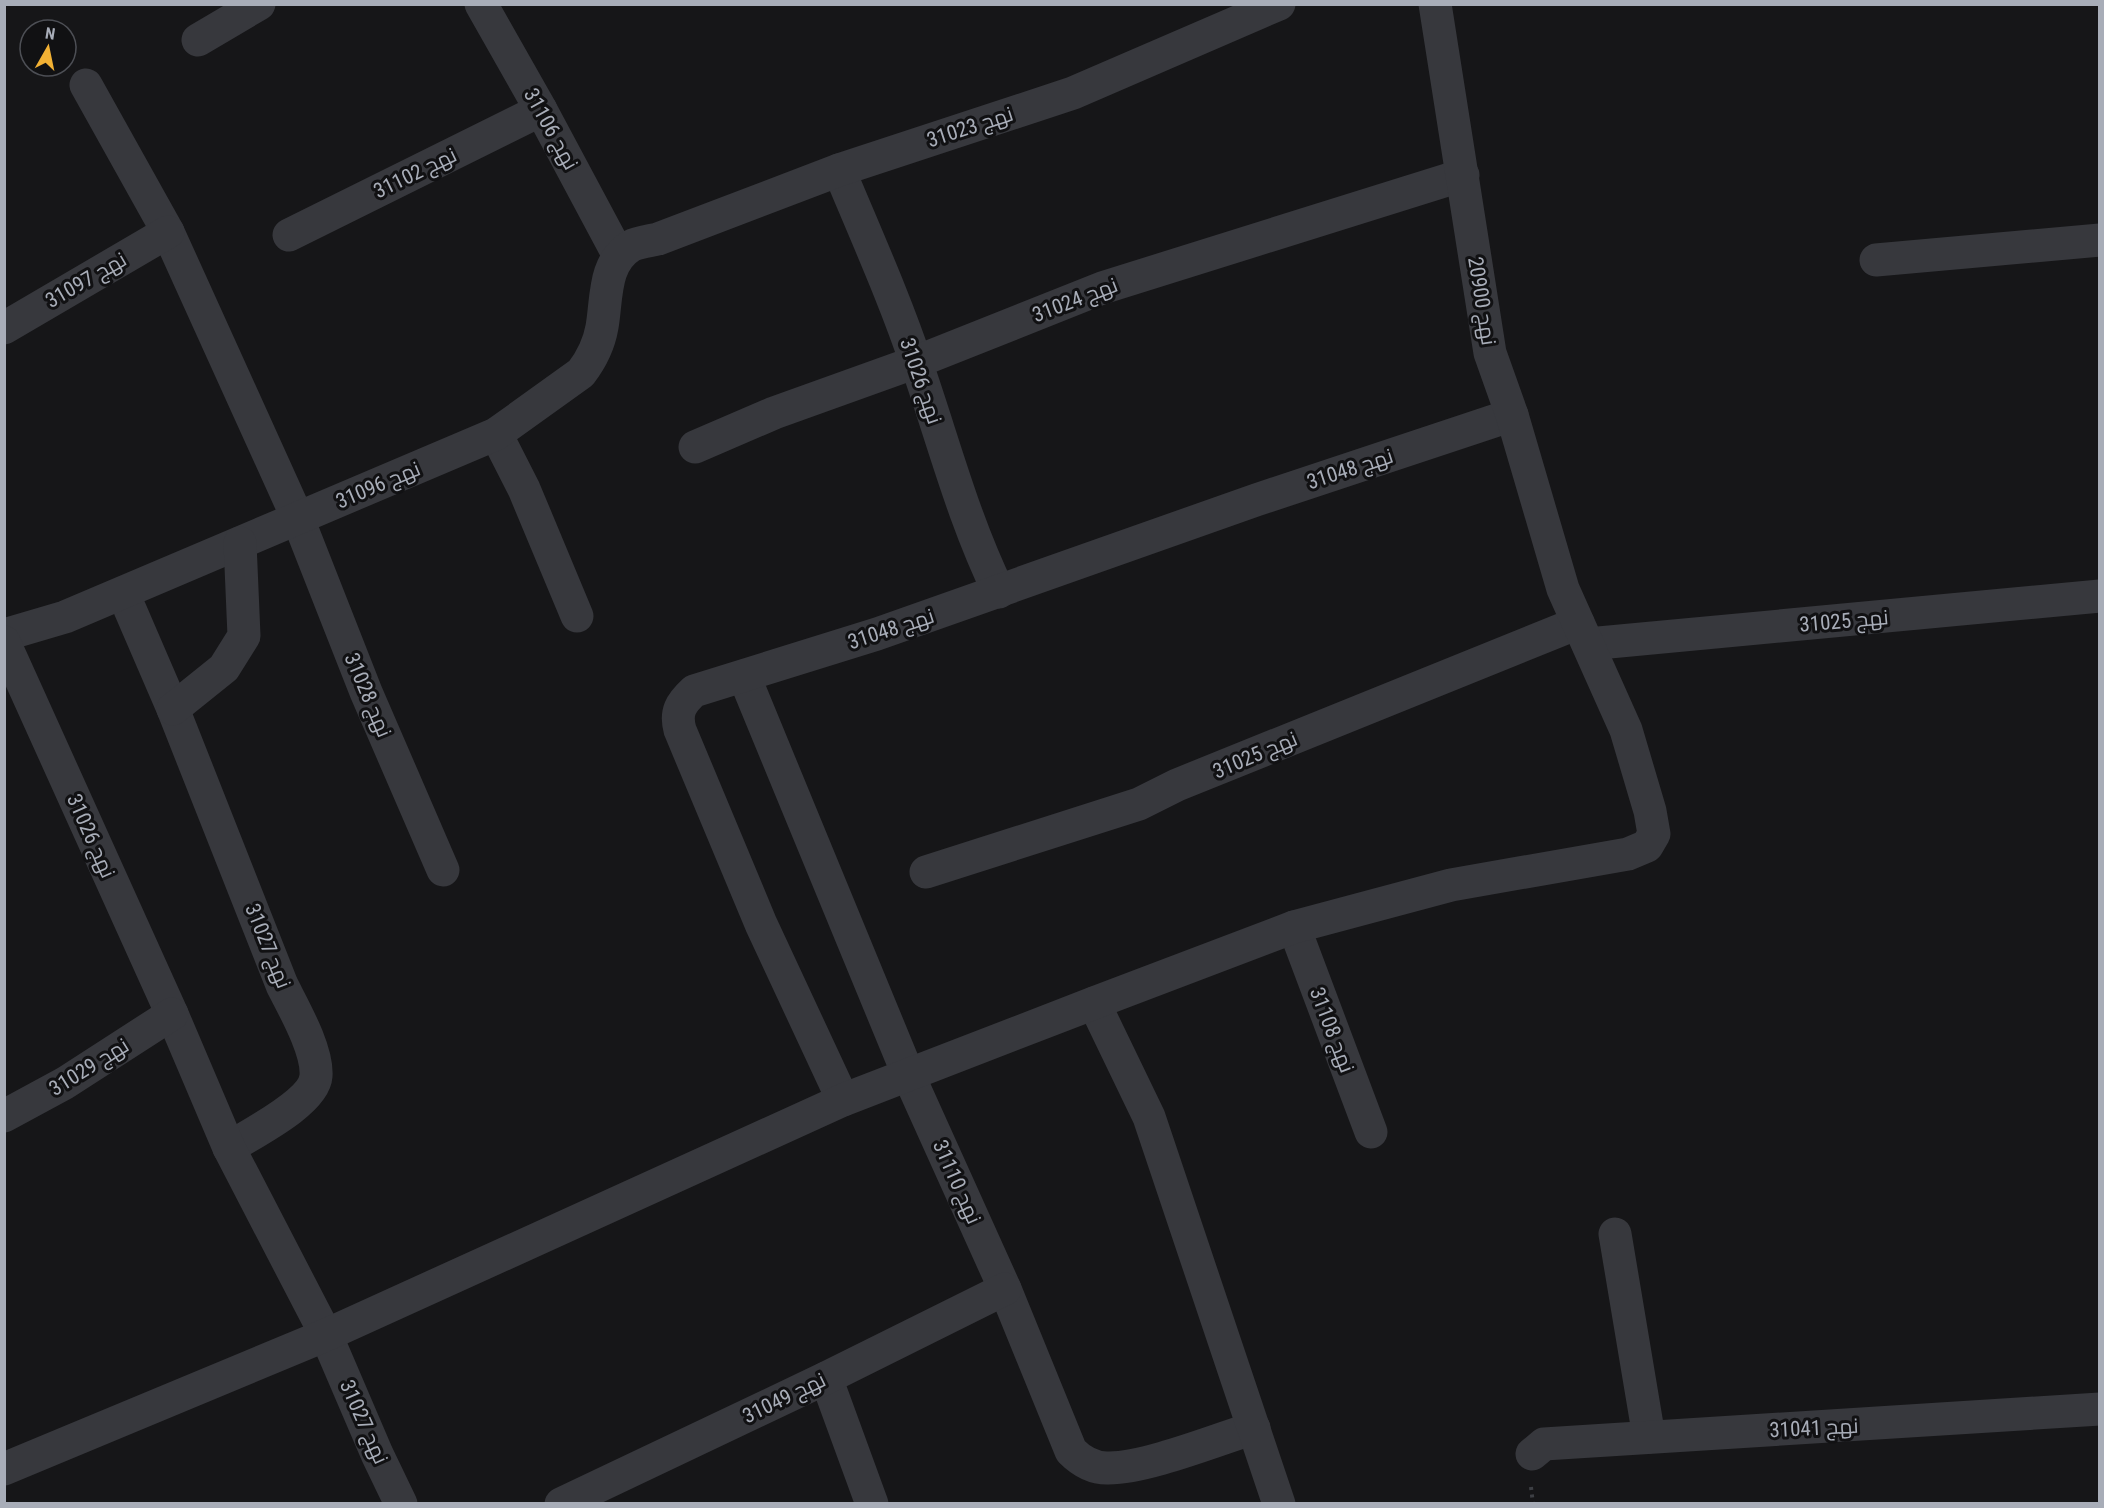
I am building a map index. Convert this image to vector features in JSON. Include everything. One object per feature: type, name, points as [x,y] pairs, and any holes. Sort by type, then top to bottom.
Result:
[{"type":"street","points":[[198,40],[259,4]]},
{"type":"street","name":"نهج 31106","points":[[481,4],[619,256]]},
{"type":"street","name":"نهج 31023","points":[[619,256],[632,245],[658,239],[839,170],[1073,93],[1279,4]]},
{"type":"street","name":"نهج 20900","points":[[4,1469],[326,1335],[843,1100],[1094,1002],[1294,927],[1450,885],[1628,854],[1647,846],[1654,834],[1650,811],[1626,730],[1563,589],[1512,415],[1490,353],[1435,4]]},
{"type":"street","name":"نهج 31028","points":[[86,85],[168,232],[298,519],[366,692],[443,870]]},
{"type":"street","name":"نهج 31102","points":[[289,235],[541,110]]},
{"type":"street","name":"نهج 31026","points":[[839,170],[916,362],[953,483],[975,543],[999,592]]},
{"type":"street","name":"نهج 31024","points":[[695,447],[774,413],[916,362],[1102,288],[1463,175]]},
{"type":"street","name":"نهج 31097","points":[[4,328],[168,232]]},
{"type":"street","points":[[1876,260],[2100,240]]},
{"type":"street","name":"نهج 31096","points":[[7,645],[64,617],[496,434],[581,373],[591,360],[602,329],[610,274],[619,256]]},
{"type":"street","name":"نهج 31048","points":[[843,1100],[762,924],[676,717],[682,702],[694,691],[999,592],[1256,500],[1512,415]]},
{"type":"street","points":[[496,434],[524,489],[578,616]]},
{"type":"street","points":[[173,709],[224,668],[244,636],[240,543]]},
{"type":"street","name":"نهج 31027","points":[[123,593],[173,709],[282,985],[314,1059],[316,1076],[308,1095],[229,1148]]},
{"type":"street","name":"نهج 31025","points":[[926,872],[1139,804],[1583,634],[2100,596]]},
{"type":"street","name":"نهج 31026","points":[[7,645],[172,1014]]},
{"type":"street","name":"نهج 31110","points":[[744,676],[908,1074],[1005,1289],[1071,1450],[1083,1462],[1107,1468],[1145,1462],[1254,1428]]},
{"type":"street","name":"نهج 31108","points":[[1294,927],[1371,1132]]},
{"type":"street","points":[[1094,1002],[1149,1117],[1279,1503]]},
{"type":"street","name":"نهج 31027","points":[[172,1014],[229,1148],[326,1335],[376,1454],[401,1503]]},
{"type":"street","name":"نهج 31029","points":[[4,1116],[65,1083],[172,1014]]},
{"type":"street","points":[[1615,1234],[1649,1437]]},
{"type":"street","name":"نهج 31049","points":[[569,1502],[1005,1289]]},
{"type":"street","points":[[826,1378],[872,1503]]},
{"type":"street","name":"نهج 31041","points":[[1532,1454],[1544,1444],[2100,1409]]}]
